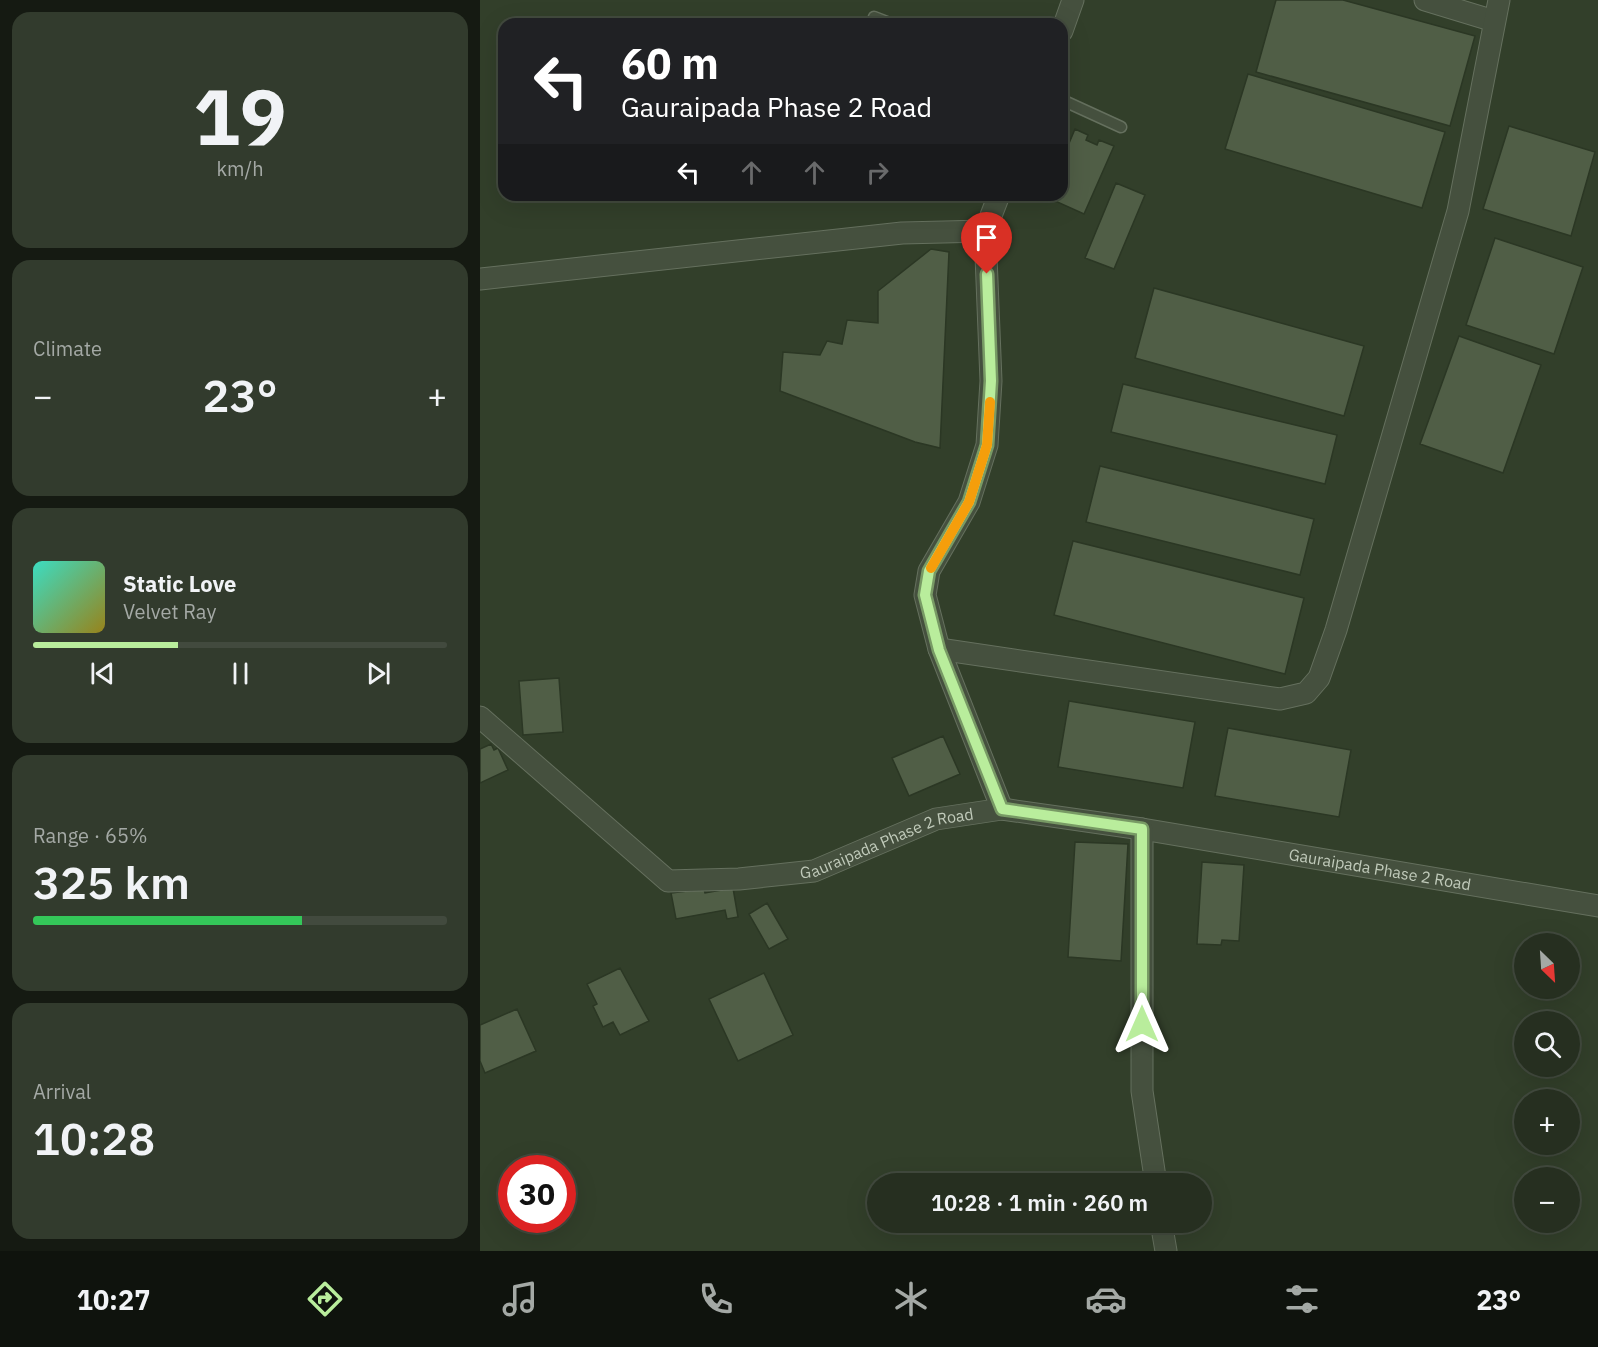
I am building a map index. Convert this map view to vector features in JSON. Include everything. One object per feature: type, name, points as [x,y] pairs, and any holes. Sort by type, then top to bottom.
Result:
[{"type":"street","points":[[1067,18],[1074,0]]},
{"type":"street","points":[[1425,0],[1494,21]]},
{"type":"street","points":[[939,650],[1280,699],[1306,693],[1319,678],[1336,630],[1458,211],[1499,0]]},
{"type":"street","points":[[997,201],[985,231],[991,381],[987,445],[969,502],[929,571],[925,595],[939,650],[1002,809]]},
{"type":"street","points":[[480,279],[902,233],[985,231]]},
{"type":"street","name":"Gauraipada Phase 2 Road","points":[[480,717],[668,881],[739,879],[814,871],[936,819],[1002,809],[1142,829],[1598,906]]},
{"type":"street","points":[[1142,829],[1142,1091],[1154,1173]]},
{"type":"street","points":[[1163,1233],[1166,1251]]},
{"type":"lane","points":[[1068,103],[1121,127]]},
{"type":"building","points":[[1276,0],[1343,0],[1475,36],[1450,126],[1256,72]]},
{"type":"building","points":[[1248,74],[1445,132],[1422,208],[1225,149]]},
{"type":"building","points":[[1509,126],[1595,152],[1571,236],[1483,209]]},
{"type":"building","points":[[1075,129],[1088,135],[1086,140],[1097,145],[1099,140],[1114,146],[1084,214],[1055,201],[1068,201],[1068,146]]},
{"type":"building","points":[[1116,183],[1145,195],[1114,269],[1085,258]]},
{"type":"building","points":[[1495,238],[1583,267],[1554,354],[1466,325]]},
{"type":"building","points":[[931,249],[949,252],[940,448],[915,442],[780,391],[783,352],[820,355],[827,341],[842,344],[847,320],[878,323],[878,291]]},
{"type":"building","points":[[1154,288],[1364,346],[1344,416],[1135,358]]},
{"type":"building","points":[[1459,336],[1541,365],[1503,473],[1420,444]]},
{"type":"building","points":[[1123,384],[1337,435],[1325,484],[1111,432]]},
{"type":"building","points":[[1100,466],[1314,519],[1300,575],[1086,522]]},
{"type":"building","points":[[1073,541],[1304,598],[1285,674],[1054,615]]},
{"type":"building","points":[[559,678],[563,732],[523,735],[519,681]]},
{"type":"building","points":[[1069,701],[1195,722],[1183,788],[1058,767]]},
{"type":"building","points":[[1228,728],[1351,750],[1339,817],[1215,796]]},
{"type":"building","points":[[943,736],[960,774],[909,796],[892,758]]},
{"type":"building","points":[[491,744],[494,750],[498,748],[508,770],[480,783],[480,749]]},
{"type":"building","points":[[1075,842],[1128,844],[1121,961],[1068,957]]},
{"type":"building","points":[[1202,862],[1244,865],[1239,941],[1222,940],[1221,945],[1197,944]]},
{"type":"building","points":[[733,888],[738,917],[727,919],[725,910],[676,919],[671,893],[704,889],[705,893]]},
{"type":"building","points":[[767,903],[788,939],[769,949],[749,914]]},
{"type":"building","points":[[620,968],[649,1021],[620,1035],[613,1022],[603,1027],[593,1006],[597,1004],[587,984]]},
{"type":"building","points":[[764,973],[793,1035],[738,1061],[709,999]]},
{"type":"building","points":[[517,1009],[536,1051],[485,1073],[480,1061],[480,1025]]},
{"type":"slow traffic","points":[[931,568],[969,502],[987,445],[990,402]]},
{"type":"route","points":[[987,274],[991,381],[987,445],[969,502],[929,571],[925,595],[939,650],[1002,809],[1142,829],[1142,1024]]}]
